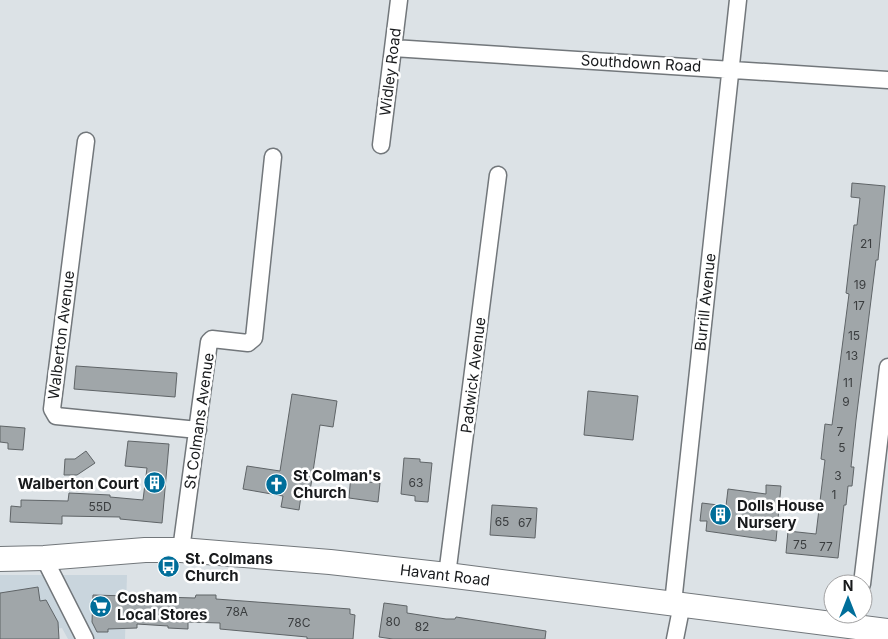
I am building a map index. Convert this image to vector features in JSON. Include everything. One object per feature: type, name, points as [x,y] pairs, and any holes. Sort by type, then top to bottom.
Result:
[{"type":"street","name":"Widley Road","points":[[381,144],[399,0]]},
{"type":"street","name":"Burrill Avenue","points":[[675,639],[738,0]]},
{"type":"street","name":"Southdown Road","points":[[393,48],[888,80]]},
{"type":"street","name":"Walberton Avenue","points":[[86,141],[53,413],[56,416],[198,430]]},
{"type":"street","name":"St Colmans Avenue","points":[[181,550],[209,342],[212,339],[248,343],[254,338],[273,157]]},
{"type":"street","name":"Padwick Avenue","points":[[447,575],[498,175]]},
{"type":"street","points":[[863,574],[888,367]]},
{"type":"street","name":"Havant Road","points":[[0,559],[44,558],[145,550],[181,550],[330,562],[888,631]]},
{"type":"street","points":[[44,558],[85,639]]},
{"type":"shaded area","points":[[0,575],[127,575],[125,639],[68,639],[62,628],[13,635],[0,639]]},
{"type":"building","points":[[852,183],[885,186],[878,260],[876,260],[856,420],[851,467],[854,467],[852,486],[848,486],[846,505],[844,505],[838,558],[786,553],[788,531],[816,534],[825,460],[821,459],[825,424],[832,425],[849,294],[846,293],[854,225],[857,225],[860,198],[851,197]]},
{"type":"building","points":[[76,366],[177,373],[175,397],[74,389]]},
{"type":"building","points":[[588,391],[638,396],[633,440],[584,435]]},
{"type":"building","points":[[292,394],[337,401],[333,427],[320,425],[309,498],[301,496],[299,510],[281,507],[283,496],[243,489],[247,466],[280,471]]},
{"type":"building","points":[[0,426],[25,428],[23,450],[8,449],[8,443],[0,442]]},
{"type":"building","points":[[128,441],[169,444],[162,523],[120,519],[120,517],[62,516],[62,524],[10,522],[11,506],[21,507],[21,500],[68,501],[69,493],[110,495],[110,497],[143,500],[147,468],[125,466]]},
{"type":"building","points":[[86,451],[95,463],[77,475],[64,475],[65,459],[75,459]]},
{"type":"building","points":[[404,458],[420,459],[420,462],[432,463],[428,502],[415,501],[415,496],[401,494]]},
{"type":"building","points":[[351,474],[367,475],[367,482],[380,483],[378,502],[349,498]]},
{"type":"building","points":[[766,485],[781,486],[776,541],[706,531],[707,521],[700,521],[702,503],[726,506],[728,489],[766,494]]},
{"type":"building","points":[[492,505],[537,508],[535,538],[490,535]]},
{"type":"building","points":[[38,587],[40,601],[46,600],[58,622],[59,639],[0,639],[0,593]]},
{"type":"building","points":[[93,595],[195,598],[196,595],[216,595],[216,599],[350,609],[350,614],[355,615],[353,639],[307,639],[307,637],[220,629],[220,623],[188,622],[188,629],[137,624],[137,628],[108,629],[108,632],[97,632],[92,622]]},
{"type":"building","points":[[384,603],[407,606],[407,613],[446,619],[455,619],[456,617],[546,631],[545,639],[393,639],[379,637]]},
{"type":"place","name":"Walberton Court","points":[[155,483]]},
{"type":"place","name":"St Colman's Church","points":[[277,484]]},
{"type":"place","name":"Dolls House Nursery","points":[[721,514]]},
{"type":"place","name":"St. Colmans Church","points":[[169,567]]},
{"type":"place","name":"Cosham Local Stores","points":[[101,606]]}]
